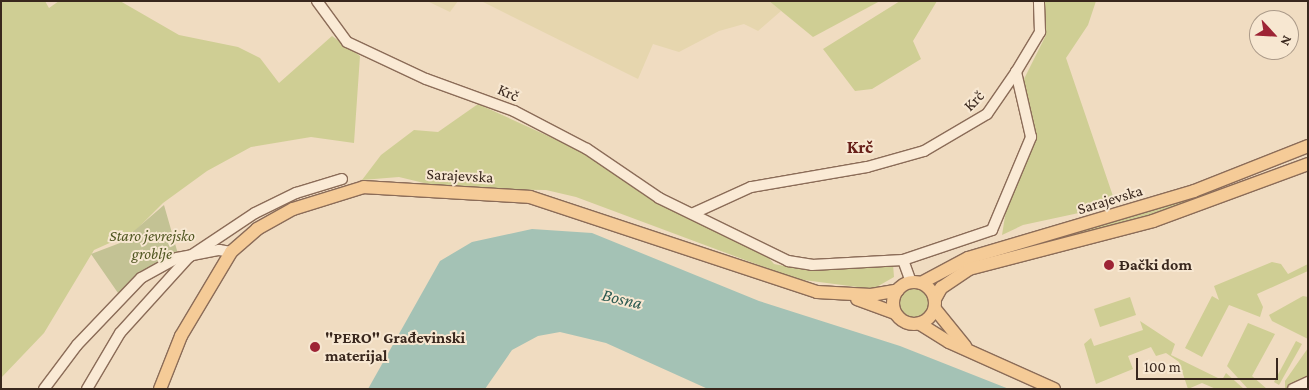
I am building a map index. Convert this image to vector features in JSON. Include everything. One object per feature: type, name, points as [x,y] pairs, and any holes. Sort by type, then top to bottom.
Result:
[{"type":"main road","name":"Sarajevska","points":[[916,283],[968,258],[1194,191],[1308,146]]},
{"type":"main road","name":"Sarajevska","points":[[935,304],[955,277],[976,267],[1152,221],[1308,164]]},
{"type":"main road","name":"Sarajevska","points":[[160,389],[181,336],[231,252],[257,229],[293,209],[364,187],[497,194],[570,208],[779,281],[845,296],[895,313]]},
{"type":"main road","points":[[973,352],[916,283],[898,290],[895,313],[906,323],[920,324],[973,352],[1054,389]]},
{"type":"main road","name":"Sarajevska","points":[[845,296],[898,290]]},
{"type":"main road","points":[[920,324],[935,304]]},
{"type":"street","name":"Krč","points":[[317,1],[347,42],[426,79],[514,111],[587,148],[659,198],[694,213],[788,261],[839,266],[903,260],[978,236],[998,224],[1031,137],[1016,72]]},
{"type":"street","points":[[1016,72],[1040,32],[1039,1]]},
{"type":"street","name":"Krč","points":[[694,213],[751,186],[866,167],[924,151],[987,114],[1016,72]]},
{"type":"street","points":[[87,389],[120,333],[188,257],[255,212],[296,193],[342,179]]},
{"type":"street","points":[[44,389],[122,294],[166,263],[219,250],[231,252]]},
{"type":"street","points":[[903,260],[916,283]]},
{"type":"street","points":[[1293,389],[1308,382]]},
{"type":"shaded area","points":[[1,1],[45,1],[49,8],[59,1],[120,1],[179,35],[238,47],[260,58],[279,83],[332,36],[360,56],[354,143],[311,137],[251,147],[207,171],[163,203],[134,232],[94,250],[44,333],[1,378]]},
{"type":"shaded area","points":[[427,1],[458,1],[450,12]]},
{"type":"shaded area","points":[[481,1],[769,1],[781,11],[758,31],[744,24],[719,31],[679,52],[653,44],[638,79]]},
{"type":"shaded area","points":[[769,1],[880,1],[813,37]]},
{"type":"shaded area","points":[[900,1],[937,1],[913,41],[921,59],[872,89],[855,91],[823,49]]},
{"type":"shaded area","points":[[1042,1],[1096,1],[1088,25],[1066,58],[1116,205],[1023,225],[1002,235],[1007,204],[1034,136],[1023,81],[1046,35]]},
{"type":"shaded area","points":[[478,104],[592,156],[656,201],[767,256],[774,264],[805,270],[893,264],[894,277],[873,289],[796,279],[576,197],[546,190],[449,189],[399,177],[362,180],[381,155],[414,130],[438,132]]},
{"type":"shaded area","points":[[1244,178],[1156,214],[993,256],[1196,195]]},
{"type":"shaded area","points":[[1272,262],[1281,264],[1288,274],[1308,264],[1308,271],[1257,294],[1263,307],[1260,317],[1229,305],[1202,357],[1185,348],[1212,296],[1219,300],[1214,286]]},
{"type":"shaded area","points":[[915,288],[926,292],[930,303],[926,314],[915,318],[904,314],[900,303],[904,292]]},
{"type":"shaded area","points":[[1303,296],[1308,297],[1308,339],[1272,321],[1269,315]]},
{"type":"shaded area","points":[[1130,297],[1136,315],[1100,327],[1094,309]]},
{"type":"shaded area","points":[[1140,321],[1175,344],[1171,355],[1222,380],[1226,373],[1244,389],[1216,389],[1202,383],[1188,389],[1179,362],[1166,353],[1156,356],[1151,347],[1128,356],[1133,369],[1096,384],[1084,344],[1091,338],[1094,346],[1143,330]]},
{"type":"shaded area","points":[[1248,323],[1275,334],[1252,376],[1267,389],[1248,389],[1227,366]]},
{"type":"shaded area","points":[[1296,341],[1302,344],[1279,385],[1274,382]]},
{"type":"shaded area","points":[[1308,348],[1308,380],[1285,389],[1285,381]]},
{"type":"green space","name":"Staro jevrejsko groblje","points":[[164,205],[178,254],[118,293],[91,254],[120,243]]},
{"type":"water","name":"Bosna","points":[[532,229],[592,233],[759,301],[900,346],[1009,389],[708,389],[606,343],[560,332],[538,336],[512,350],[485,389],[368,389],[440,261],[472,242]]},
{"type":"place","name":"Đački dom","points":[[1109,265]]},
{"type":"place","name":"\"PERO\" Građevinski materijal","points":[[315,347]]},
{"type":"district","name":"Krč","points":[[860,147]]}]
